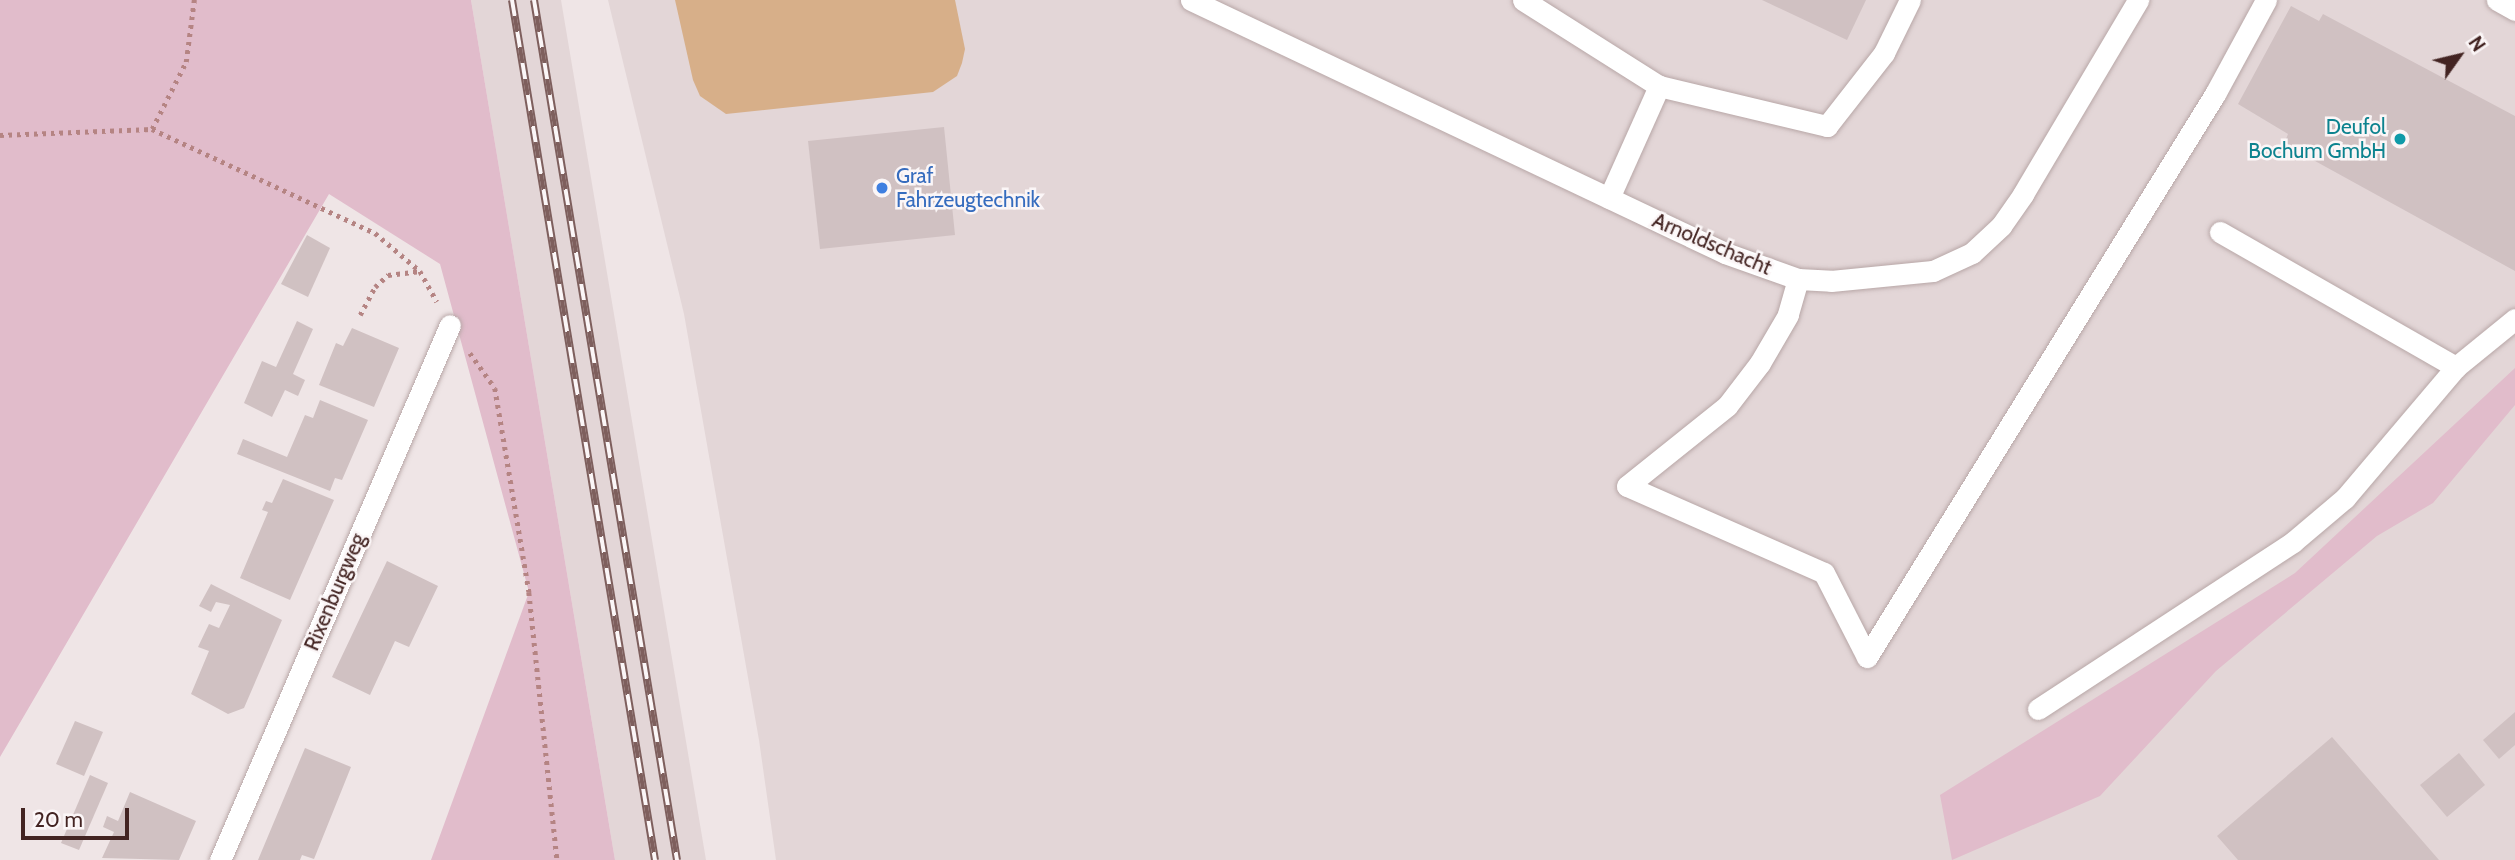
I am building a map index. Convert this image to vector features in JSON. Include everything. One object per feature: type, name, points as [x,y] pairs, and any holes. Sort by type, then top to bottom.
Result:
[{"type":"street","name":"Arnoldschacht","points":[[1191,0],[1725,253],[1798,279],[1830,281],[1933,271],[1972,253],[2001,226],[2023,194],[2138,0]]},
{"type":"street","points":[[1523,0],[1659,86],[1827,125],[1884,54],[1910,0]]},
{"type":"street","points":[[1798,279],[1788,315],[1760,363],[1727,406],[1627,486],[1824,573],[1867,657],[2215,94],[2266,0]]},
{"type":"street","points":[[2497,0],[2515,10]]},
{"type":"street","points":[[1609,198],[1659,86]]},
{"type":"street","points":[[2220,232],[2456,368]]},
{"type":"street","points":[[2038,709],[2293,542],[2345,498],[2456,368],[2515,319]]},
{"type":"street","name":"Rixenburgweg","points":[[220,860],[450,325]]},
{"type":"path","points":[[152,129],[186,62],[194,0]]},
{"type":"path","points":[[0,135],[152,129],[375,233],[420,271],[450,325],[495,388],[529,592],[557,860]]},
{"type":"path","points":[[360,316],[375,287],[388,275],[420,271]]},
{"type":"shaded area","points":[[0,0],[471,0],[615,860],[431,860],[529,592],[440,264],[329,194],[0,757]]},
{"type":"shaded area","points":[[471,0],[561,0],[706,860],[615,860]]},
{"type":"shaded area","points":[[608,0],[2515,0],[2515,860],[776,860],[759,740],[684,314]]},
{"type":"shaded area","points":[[675,0],[955,0],[965,49],[957,76],[933,92],[726,114],[700,96],[693,80]]},
{"type":"shaded area","points":[[2515,368],[2515,405],[2433,503],[2377,536],[2216,671],[2100,796],[1952,860],[1940,795],[2295,573]]},
{"type":"building","points":[[1762,0],[1866,0],[1847,40]]},
{"type":"building","name":"Deufol Bochum GmbH","points":[[2291,6],[2319,21],[2323,14],[2515,116],[2515,271],[2284,144],[2288,134],[2238,104]]},
{"type":"building","name":"Graf Fahrzeugtechnik","points":[[944,127],[955,235],[820,249],[808,141]]},
{"type":"building","points":[[307,235],[330,248],[308,297],[281,284]]},
{"type":"building","points":[[297,321],[313,329],[293,374],[305,380],[298,396],[285,390],[272,417],[244,403],[262,361],[276,367]]},
{"type":"building","points":[[352,328],[399,348],[374,407],[319,385],[336,343],[343,346]]},
{"type":"building","points":[[320,400],[368,420],[342,480],[335,478],[330,491],[237,454],[243,439],[287,457],[305,415],[313,418]]},
{"type":"building","points":[[283,479],[334,500],[290,600],[240,578],[268,512],[262,510],[266,501],[272,503]]},
{"type":"building","points":[[387,561],[438,586],[409,647],[395,641],[370,695],[332,677]]},
{"type":"building","points":[[211,584],[282,620],[244,708],[228,714],[191,694],[209,651],[198,647],[209,624],[219,628],[230,605],[216,602],[211,612],[199,606]]},
{"type":"building","points":[[2515,712],[2515,745],[2499,759],[2483,740]]},
{"type":"building","points":[[75,721],[103,732],[84,776],[56,764]]},
{"type":"building","points":[[2332,737],[2439,860],[2238,860],[2217,836]]},
{"type":"building","points":[[305,748],[351,767],[314,859],[302,855],[300,860],[258,860]]},
{"type":"building","points":[[2459,753],[2485,785],[2447,817],[2420,785]]},
{"type":"building","points":[[90,775],[108,783],[79,850],[61,843]]},
{"type":"building","points":[[130,792],[196,821],[179,860],[102,858],[114,832],[103,827],[107,816],[118,821]]},
{"type":"railway","points":[[512,0],[655,860]]},
{"type":"railway","points":[[534,0],[677,860]]},
{"type":"place","name":"Deufol Bochum GmbH","points":[[2400,139]]},
{"type":"place","name":"Graf Fahrzeugtechnik","points":[[882,188]]}]
